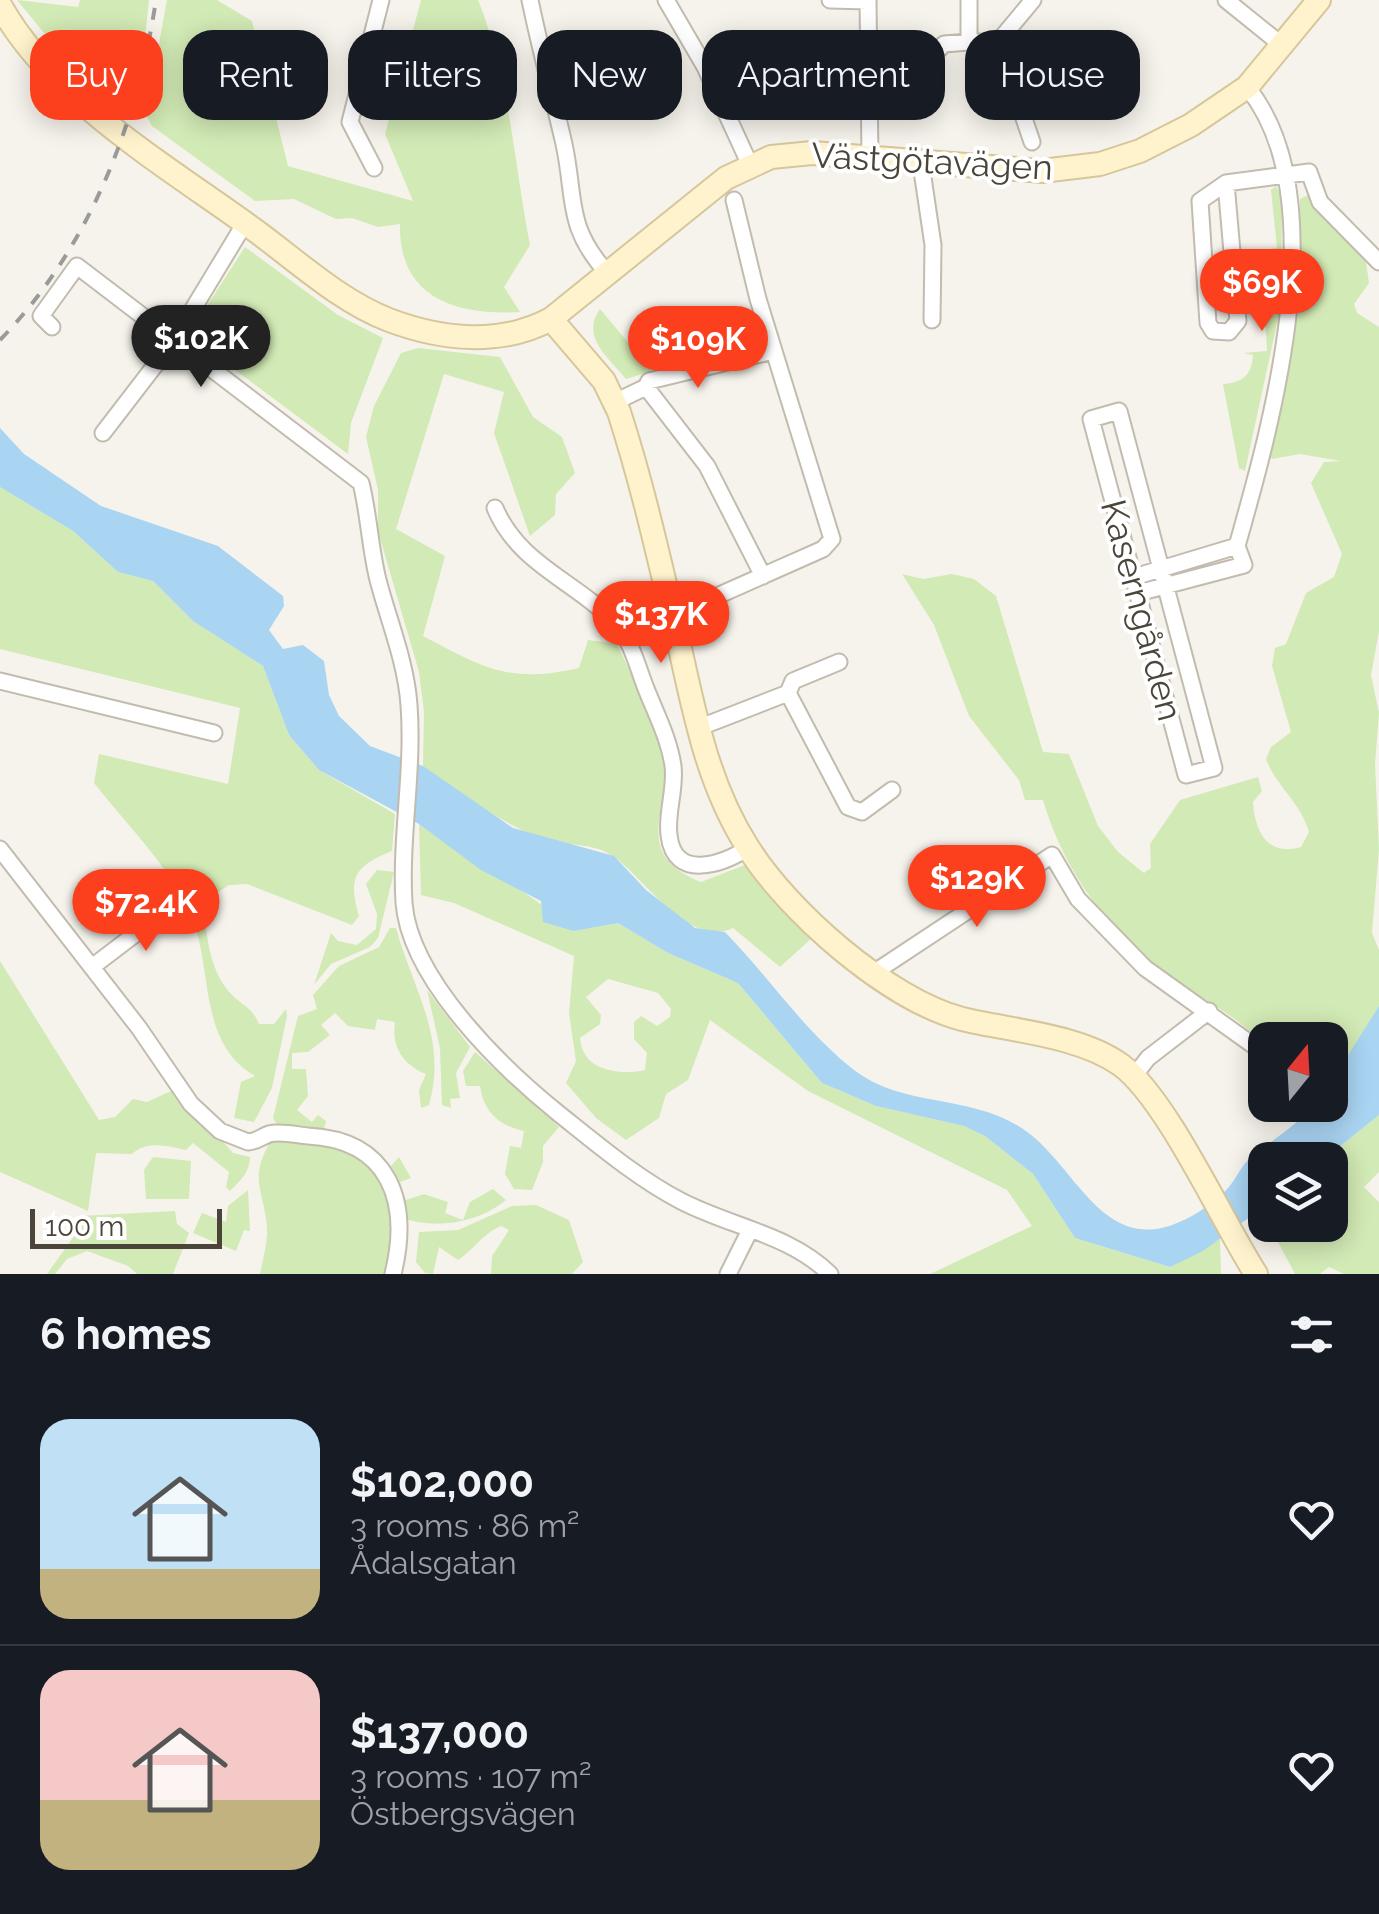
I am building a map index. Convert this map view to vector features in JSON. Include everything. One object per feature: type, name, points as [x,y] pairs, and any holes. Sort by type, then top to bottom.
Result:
[{"type":"street","points":[[374,168],[350,122],[381,0]]},
{"type":"street","points":[[530,0],[565,148],[570,206],[579,230],[608,274]]},
{"type":"street","points":[[666,0],[706,67],[750,165]]},
{"type":"street","points":[[830,0],[868,1],[869,30]]},
{"type":"street","points":[[969,0],[969,30]]},
{"type":"street","points":[[1008,30],[1033,0]]},
{"type":"street","points":[[1226,0],[1283,46]]},
{"type":"street","name":"Västgötavägen","points":[[0,5],[22,37],[90,108],[350,298],[394,322],[430,332],[490,338],[518,336],[551,320],[726,178],[750,165],[812,152],[1042,171],[1100,164],[1178,133],[1247,87],[1319,0]]},
{"type":"street","points":[[1136,585],[1244,564],[1237,546],[1289,310],[1292,238],[1286,176],[1268,120],[1247,87]]},
{"type":"street","points":[[870,158],[871,120]]},
{"type":"street","points":[[1025,120],[1032,142]]},
{"type":"street","points":[[921,164],[933,245],[932,320]]},
{"type":"street","points":[[1226,184],[1238,321],[1224,334],[1213,331],[1208,323],[1200,201],[1226,184],[1309,172],[1320,202],[1379,262]]},
{"type":"street","points":[[672,616],[823,550],[832,539],[773,350],[734,200]]},
{"type":"street","points":[[103,433],[173,342],[245,224]]},
{"type":"street","points":[[52,327],[41,316],[77,266],[354,476],[363,493],[380,585],[406,680],[410,736],[404,903],[415,947],[488,1047],[555,1110],[650,1183],[680,1201],[793,1246],[830,1274]]},
{"type":"street","points":[[551,320],[604,381],[615,402],[698,728],[717,788],[748,848],[785,895],[875,972],[948,1015],[1094,1051],[1134,1076],[1251,1265]]},
{"type":"street","points":[[615,402],[646,388],[649,380],[773,350]]},
{"type":"street","points":[[646,388],[706,466],[762,576]]},
{"type":"street","name":"Kaserngården","points":[[1119,411],[1164,577],[1214,768],[1186,776],[1091,419],[1119,411]]},
{"type":"street","points":[[494,508],[528,558],[591,602],[626,637],[670,748],[674,771],[668,832],[675,851],[691,864],[709,868],[748,848]]},
{"type":"street","points":[[1164,577],[1237,546]]},
{"type":"street","points":[[698,728],[788,693],[793,681],[839,662]]},
{"type":"street","points":[[0,682],[214,733]]},
{"type":"street","points":[[788,693],[848,807],[862,812],[892,790]]},
{"type":"street","points":[[0,849],[191,1104],[220,1131],[248,1142],[270,1134],[337,1138],[365,1150],[380,1164],[398,1226],[393,1274]]},
{"type":"street","points":[[875,972],[1052,855],[1078,899],[1145,968],[1248,1041]]},
{"type":"street","points":[[92,967],[172,906]]},
{"type":"street","points":[[1134,1076],[1148,1058],[1209,1012]]},
{"type":"street","points":[[728,1274],[750,1230]]},
{"type":"green space","points":[[17,0],[78,7],[80,0],[149,0],[146,30],[42,30]]},
{"type":"green space","points":[[167,0],[217,0],[252,21],[254,30],[183,30],[183,120],[277,120],[288,166],[413,201],[385,134],[389,120],[509,120],[530,245],[504,287],[520,312],[474,310],[435,297],[409,269],[400,224],[378,227],[352,218],[336,219],[294,199],[255,201],[152,126],[149,120],[163,120],[162,30]]},
{"type":"green space","points":[[421,0],[478,0],[489,30],[413,30]]},
{"type":"green space","points":[[1276,186],[1282,198],[1281,305],[1245,471],[1239,468],[1223,384],[1241,380],[1248,373],[1253,355],[1243,353],[1267,351],[1261,250],[1277,248],[1271,190]]},
{"type":"green space","points":[[1308,195],[1366,262],[1369,283],[1354,304],[1357,313],[1379,327],[1379,631],[1371,675],[1379,713],[1375,764],[1379,849],[1372,933],[1379,950],[1379,1017],[1348,1059],[1348,1022],[1248,1022],[1248,1030],[1153,964],[1116,929],[1072,869],[1043,800],[1025,800],[1019,780],[969,716],[934,625],[902,574],[923,579],[952,574],[974,579],[996,596],[1043,752],[1069,754],[1098,826],[1118,852],[1144,873],[1151,868],[1150,844],[1180,800],[1258,777],[1262,791],[1253,802],[1260,832],[1279,848],[1301,847],[1309,832],[1305,821],[1266,759],[1271,747],[1291,732],[1272,666],[1275,648],[1286,644],[1306,593],[1334,577],[1342,554],[1311,483],[1324,462],[1341,461],[1300,454],[1272,459],[1269,456],[1300,306],[1300,199]]},
{"type":"green space","points":[[245,247],[338,315],[383,338],[351,423],[348,454],[188,335]]},
{"type":"green space","points":[[600,309],[652,371],[626,379],[605,355],[593,329]]},
{"type":"green space","points":[[418,348],[500,357],[533,417],[562,437],[575,473],[556,494],[555,515],[530,536],[494,433],[504,392],[444,374],[396,529],[445,556],[423,636],[498,670],[534,674],[579,668],[588,640],[617,644],[650,713],[664,754],[658,828],[666,858],[701,882],[745,865],[813,937],[780,967],[733,928],[716,932],[684,920],[607,853],[555,843],[526,832],[466,798],[423,766],[424,712],[419,672],[378,531],[378,490],[366,437],[374,406],[401,353]]},
{"type":"green space","points":[[0,487],[73,531],[118,572],[153,581],[193,621],[263,666],[289,735],[319,770],[395,814],[392,851],[369,862],[357,875],[354,892],[359,916],[352,925],[247,884],[229,885],[204,901],[210,950],[224,985],[259,1024],[274,1024],[286,1009],[272,1088],[254,1122],[234,1118],[241,1082],[255,1076],[238,1063],[217,1031],[190,913],[167,873],[94,783],[99,754],[228,784],[240,708],[0,649]]},
{"type":"green space","points":[[419,824],[574,931],[618,923],[668,953],[738,983],[822,1083],[876,1106],[964,1126],[985,1136],[1033,1174],[1075,1238],[1170,1267],[1220,1239],[1221,1274],[930,1274],[1032,1226],[1007,1190],[808,1091],[710,1020],[688,1080],[666,1094],[659,1118],[626,1140],[596,1118],[566,1083],[576,1061],[569,1013],[574,956],[454,903],[421,895]],"holes":[[[608,979],[658,993],[671,1009],[670,1017],[657,1026],[641,1016],[634,1022],[634,1039],[647,1053],[645,1070],[613,1071],[594,1064],[582,1049],[580,1038],[600,1024],[601,1015],[586,997]]]},
{"type":"green space","points":[[377,870],[394,872],[378,938],[370,947],[331,964],[314,985],[331,933],[338,941],[357,945],[376,929],[377,914],[366,884]]},
{"type":"green space","points":[[390,928],[396,928],[431,1036],[434,1081],[429,1105],[421,1108],[419,1090],[426,1074],[400,1054],[395,1022],[377,1019],[375,1030],[348,1026],[335,1013],[321,1025],[330,1035],[308,1052],[292,1053],[292,1069],[306,1069],[308,1096],[297,1110],[312,1122],[318,1115],[326,1121],[324,1129],[278,1126],[273,1118],[298,1016],[317,1009],[313,995],[339,966],[379,947]]},
{"type":"green space","points":[[0,961],[99,1120],[115,1117],[133,1099],[147,1102],[171,1091],[184,1109],[233,1153],[250,1157],[237,1184],[230,1191],[226,1187],[229,1172],[193,1143],[186,1150],[157,1145],[132,1154],[96,1153],[88,1211],[0,1172]]},
{"type":"green space","points":[[427,990],[470,1047],[456,1073],[460,1098],[450,1099],[451,1108],[442,1105],[440,1048]]},
{"type":"green space","points":[[475,1052],[559,1127],[543,1146],[543,1162],[532,1190],[514,1189],[505,1174],[510,1146],[521,1148],[524,1131],[494,1116],[480,1086],[466,1086],[463,1071]]},
{"type":"green space","points":[[1379,1115],[1379,1172],[1364,1187],[1379,1202],[1379,1274],[1344,1274],[1329,1267],[1320,1274],[1295,1274],[1278,1242],[1348,1242],[1345,1142]]},
{"type":"green space","points":[[332,1141],[365,1163],[385,1196],[392,1234],[386,1274],[260,1274],[267,1232],[259,1175],[270,1142]]},
{"type":"green space","points":[[153,1157],[191,1161],[189,1199],[146,1199],[144,1170]]},
{"type":"green space","points":[[399,1157],[411,1178],[400,1182],[406,1200],[424,1194],[448,1202],[445,1213],[463,1220],[470,1202],[493,1189],[506,1200],[483,1214],[457,1222],[405,1219],[390,1167]]},
{"type":"green space","points":[[248,1190],[250,1231],[244,1230],[236,1251],[193,1233],[202,1213],[226,1222],[228,1206]]},
{"type":"green space","points":[[536,1205],[569,1220],[583,1262],[572,1274],[491,1274],[492,1256],[509,1230],[501,1226],[458,1260],[439,1247],[433,1274],[425,1273],[416,1262],[419,1232],[458,1230],[512,1206]]},
{"type":"green space","points":[[175,1211],[177,1224],[189,1233],[173,1274],[137,1274],[128,1266],[87,1251],[67,1259],[55,1274],[47,1274],[77,1232],[80,1216]]},
{"type":"water","points":[[0,428],[24,454],[101,506],[218,546],[283,596],[284,606],[269,630],[283,649],[303,645],[324,661],[329,695],[339,716],[370,746],[423,766],[513,828],[614,856],[646,890],[695,928],[725,932],[802,1021],[854,1070],[873,1082],[982,1110],[1023,1129],[1100,1209],[1135,1228],[1165,1227],[1195,1214],[1228,1188],[1248,1160],[1248,1218],[1203,1251],[1170,1267],[1075,1238],[1033,1174],[985,1136],[964,1126],[876,1106],[822,1083],[738,983],[668,953],[618,923],[574,931],[543,922],[541,901],[481,870],[419,824],[319,770],[289,735],[263,666],[193,621],[153,581],[118,572],[73,531],[0,487]]},
{"type":"water","points":[[1379,1006],[1379,1115],[1345,1142],[1271,1142],[1296,1122],[1348,1122],[1348,1055]]},
{"type":"waterway","points":[[679,938],[731,963],[746,976]]},
{"type":"railway","points":[[0,340],[59,266],[104,182],[136,93],[156,0]]}]
